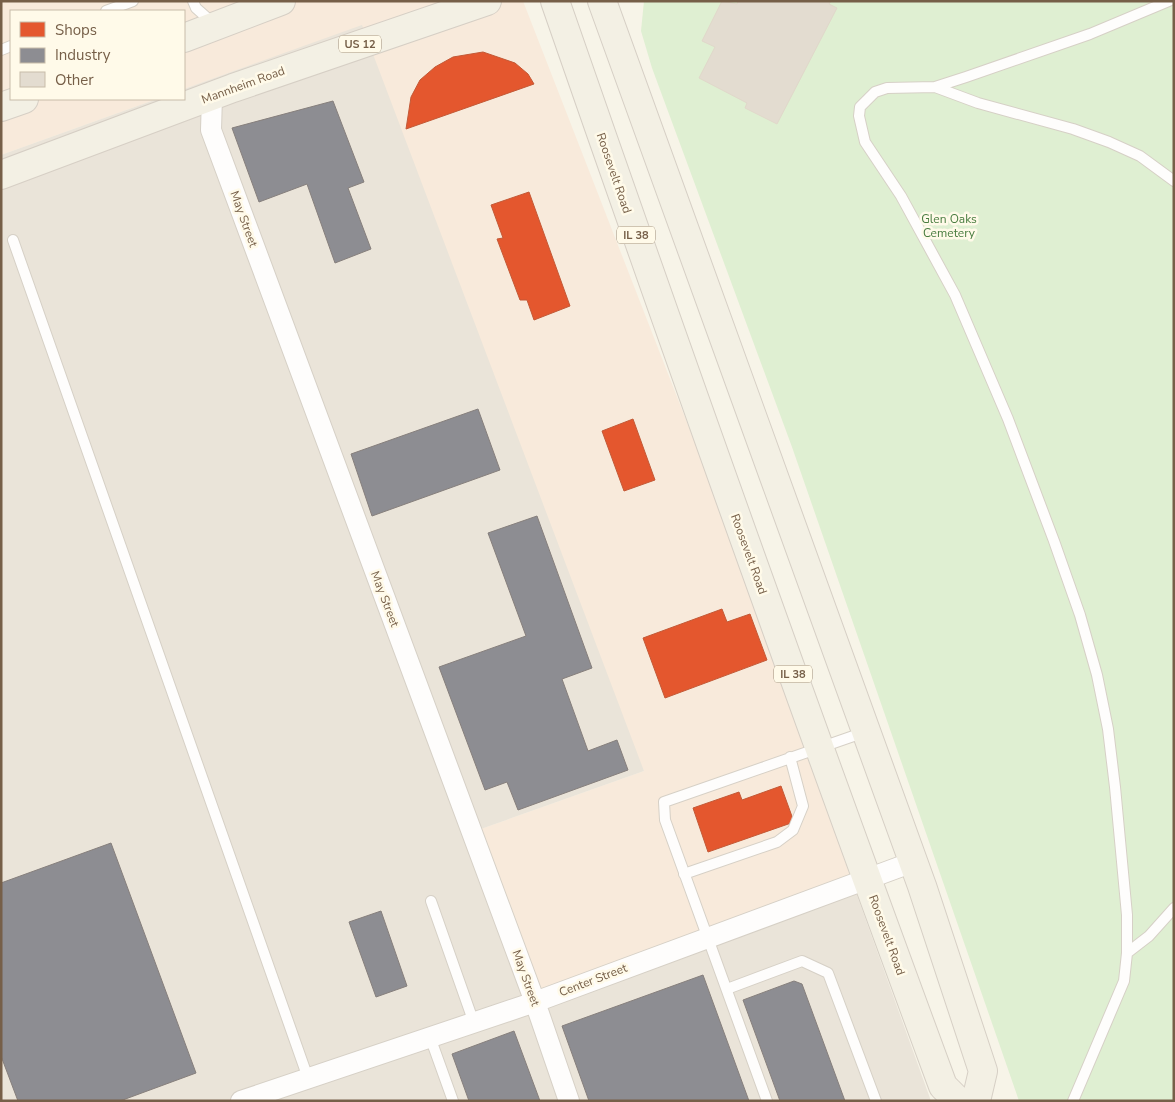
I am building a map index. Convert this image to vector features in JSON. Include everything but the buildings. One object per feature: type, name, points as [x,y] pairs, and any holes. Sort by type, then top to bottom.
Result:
[{"type":"main road","points":[[185,38],[281,1]]},
{"type":"main road","name":"Mannheim Road","points":[[1,175],[212,96],[487,1]]},
{"type":"main road","name":"Roosevelt Road","points":[[555,1],[674,345],[867,880],[943,1086],[958,1101]]},
{"type":"main road","points":[[602,1],[913,862],[983,1071],[976,1101]]},
{"type":"main road","points":[[1,107],[21,100]]},
{"type":"street","name":"May Street","points":[[212,96],[211,130],[535,1002],[569,1101]]},
{"type":"street","name":"Center Street","points":[[241,1101],[535,1002],[913,862]]},
{"type":"lane","points":[[109,10],[134,1]]},
{"type":"lane","points":[[193,1],[196,8],[216,26]]},
{"type":"lane","points":[[1073,1101],[1124,981],[1127,953],[1127,915],[1108,729],[1097,675],[1080,615],[1008,419],[954,295],[929,244],[901,196],[865,142],[860,128],[860,107],[875,92],[887,88],[935,87],[1090,34],[1169,1]]},
{"type":"lane","points":[[935,87],[978,103],[1073,129],[1110,142],[1140,156],[1174,181]]},
{"type":"lane","points":[[13,240],[308,1078]]},
{"type":"lane","points":[[767,1101],[665,820],[664,802],[866,731]]},
{"type":"lane","points":[[684,874],[777,842],[793,830],[803,806],[790,758]]},
{"type":"lane","points":[[431,901],[474,1022]]},
{"type":"lane","points":[[1127,953],[1149,936],[1174,908]]},
{"type":"lane","points":[[727,989],[802,961],[828,973],[876,1101]]},
{"type":"lane","points":[[430,1038],[453,1101]]},
{"type":"shaded area","points":[[1,1],[523,1],[758,605],[850,876],[539,996],[478,830],[644,771],[251,65],[185,89],[185,10],[10,10],[10,100],[154,100],[1,155]]},
{"type":"shaded area","points":[[362,25],[644,771],[478,830],[539,996],[850,876],[931,1101],[1,1101],[1,155],[154,100],[185,100],[185,89]]},
{"type":"green space","name":"Glen Oaks Cemetery","points":[[644,1],[1174,1],[1174,1101],[1019,1101],[792,447],[652,68],[641,31]]}]
